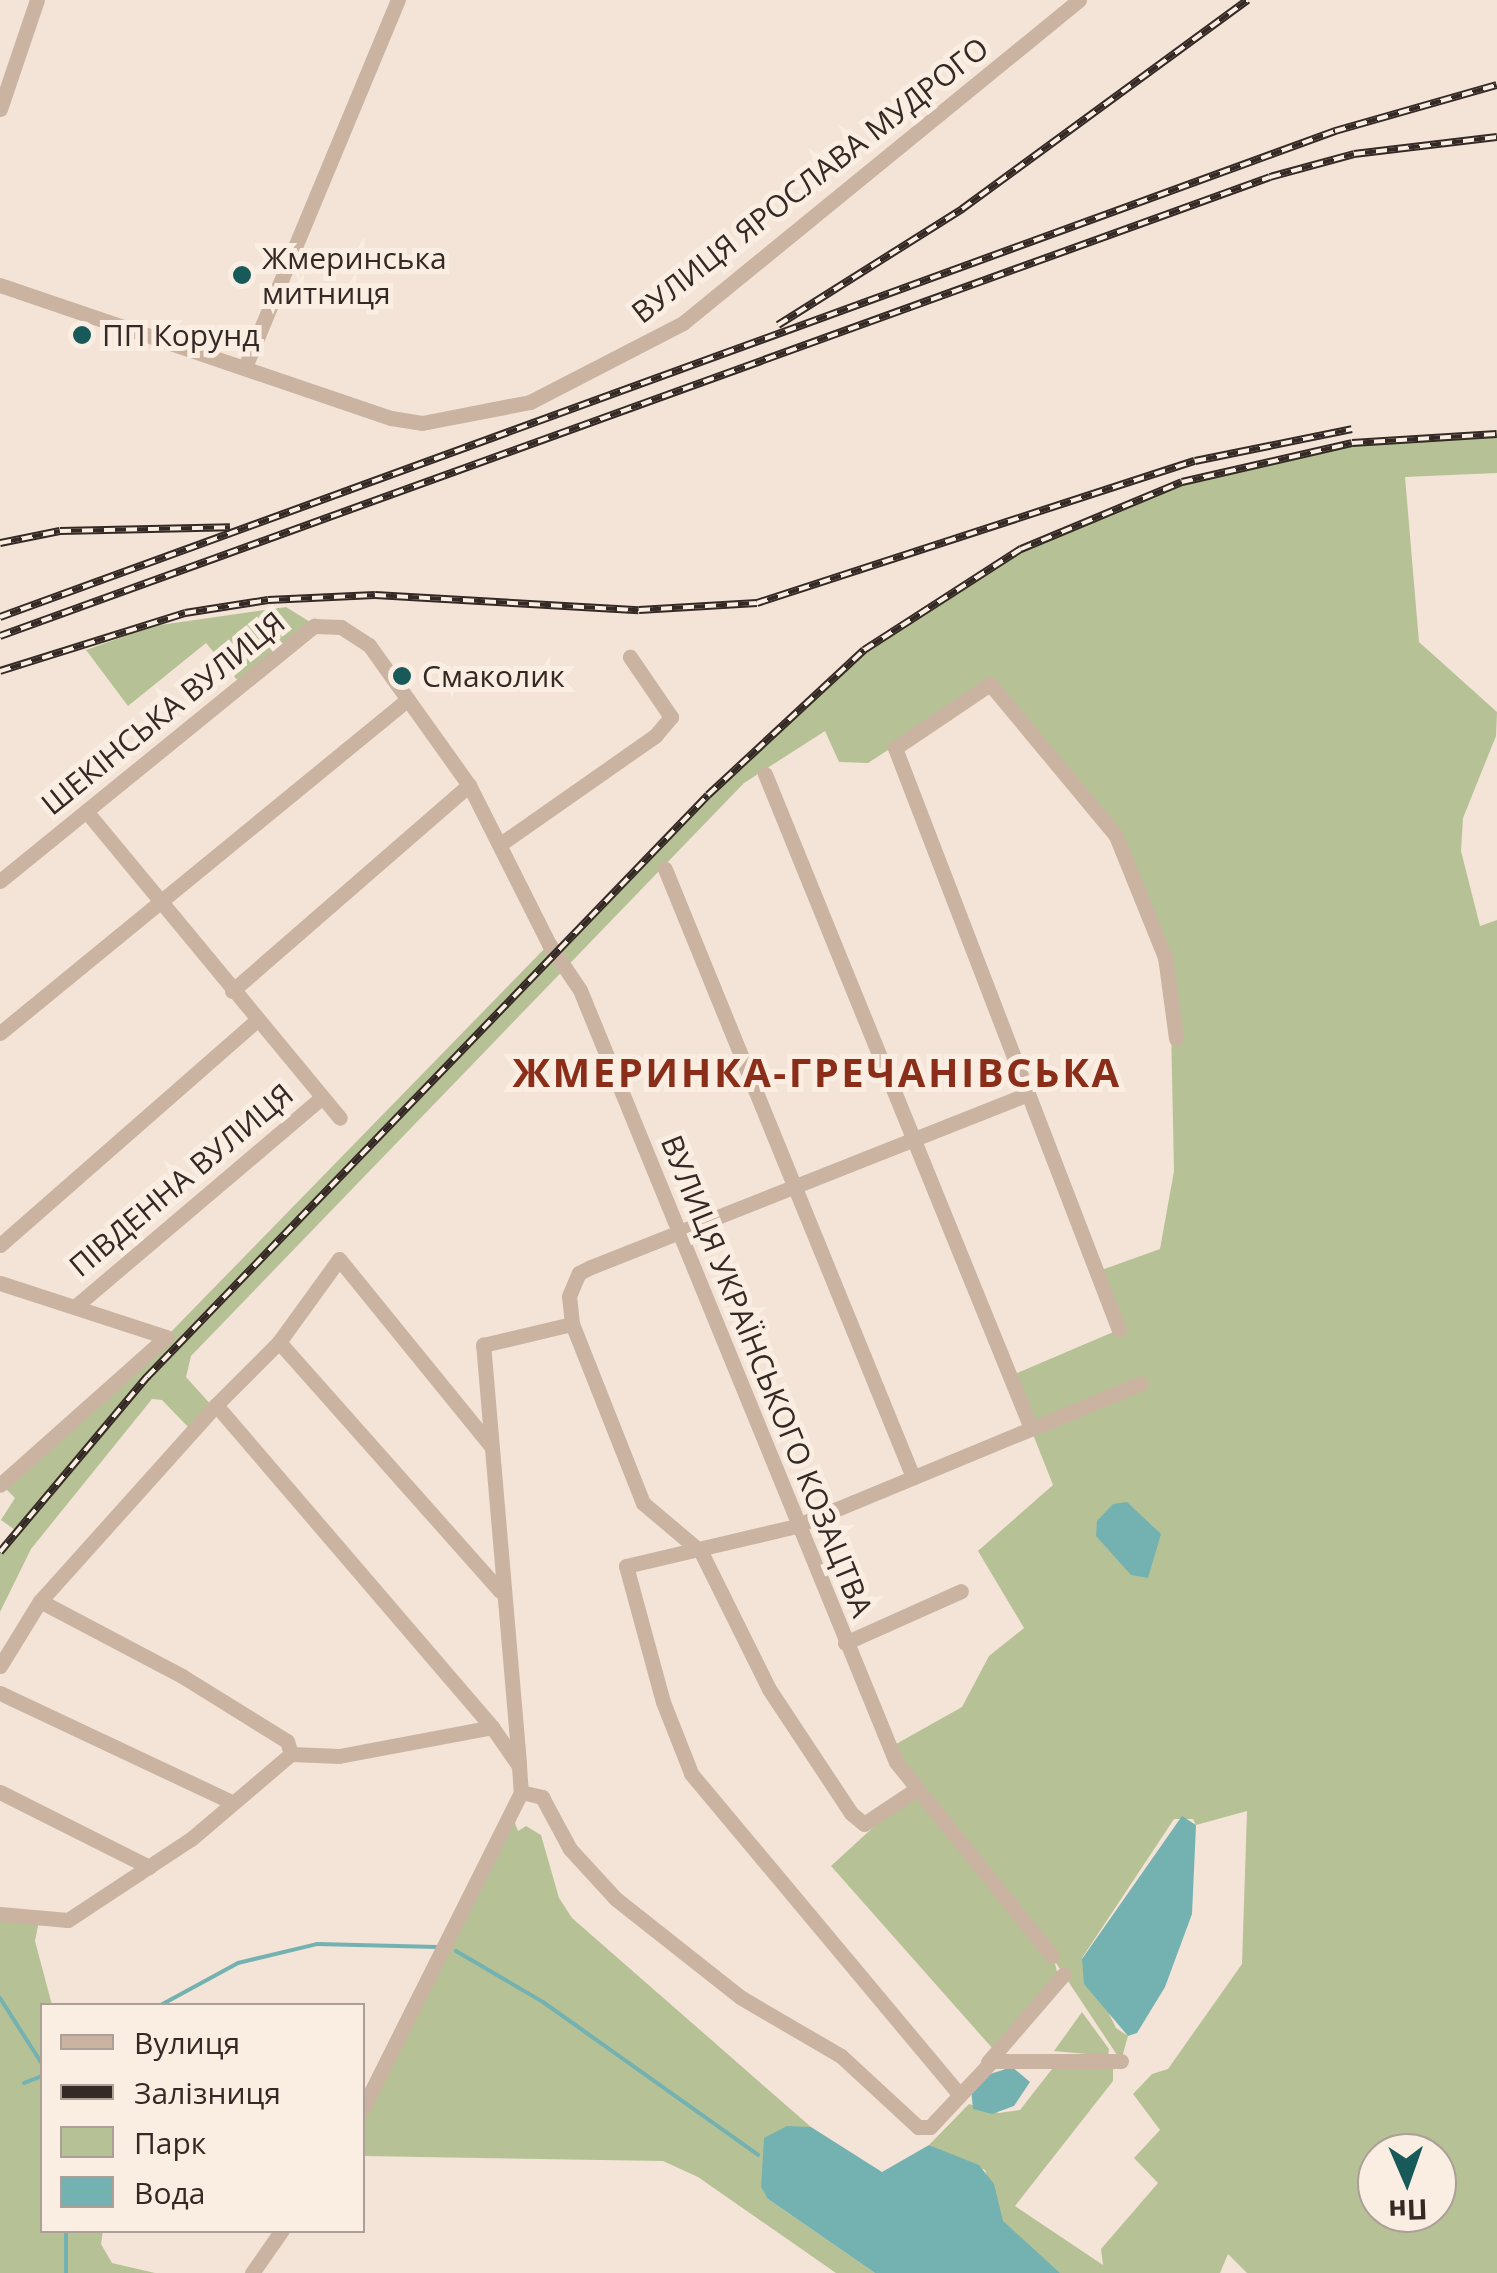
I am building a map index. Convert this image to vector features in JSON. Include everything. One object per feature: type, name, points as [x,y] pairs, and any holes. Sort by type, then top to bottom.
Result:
[{"type":"street","points":[[0,109],[37,0]]},
{"type":"street","points":[[245,367],[398,0]]},
{"type":"street","name":"ВУЛИЦЯ ЯРОСЛАВА МУДРОГО","points":[[0,285],[391,418],[442,421],[530,402],[632,354],[683,322],[1079,0]]},
{"type":"street","points":[[0,54],[16,60]]},
{"type":"street","name":"ВУЛИЦЯ УКРАЇНСЬКОГО КОЗАЦТВА","points":[[314,626],[341,626],[369,645],[469,785],[502,843],[549,944],[580,990],[888,1748],[915,1790],[1052,1956]]},
{"type":"street","name":"ШЕКІНСЬКА ВУЛИЦЯ","points":[[0,881],[314,626]]},
{"type":"street","points":[[502,843],[655,736],[671,717],[630,657]]},
{"type":"street","points":[[1119,1330],[894,748],[990,684],[1116,836],[1166,957],[1176,1038]]},
{"type":"street","points":[[0,1033],[162,906],[408,699]]},
{"type":"street","points":[[765,774],[1031,1428]]},
{"type":"street","points":[[232,992],[469,785]]},
{"type":"street","points":[[86,811],[340,1118]]},
{"type":"street","points":[[665,869],[913,1477]]},
{"type":"street","points":[[0,1245],[257,1020]]},
{"type":"street","points":[[915,1790],[864,1824],[852,1813],[769,1689],[701,1552],[643,1504],[572,1324],[569,1296],[579,1273],[1028,1094]]},
{"type":"street","name":"ПІВДЕННА ВУЛИЦЯ","points":[[76,1305],[321,1098]]},
{"type":"street","points":[[0,1666],[40,1601],[216,1405],[279,1342],[339,1259],[490,1445]]},
{"type":"street","points":[[0,1284],[76,1305],[166,1337],[0,1485]]},
{"type":"street","points":[[365,2104],[521,1792],[500,1591],[482,1345],[572,1324]]},
{"type":"street","points":[[279,1342],[500,1591]]},
{"type":"street","points":[[960,2094],[692,1774],[663,1702],[626,1566],[701,1552],[796,1526],[1141,1383]]},
{"type":"street","points":[[216,1405],[492,1727],[519,1766]]},
{"type":"street","points":[[845,1642],[960,1590]]},
{"type":"street","points":[[40,1601],[182,1676],[287,1741],[291,1754]]},
{"type":"street","points":[[0,1693],[232,1802]]},
{"type":"street","points":[[0,1914],[68,1920],[150,1866],[291,1754],[339,1756],[492,1727]]},
{"type":"street","points":[[0,1792],[150,1866]]},
{"type":"street","points":[[521,1792],[542,1797],[570,1849],[616,1899],[740,1997],[841,2056],[918,2127],[930,2127],[1064,1974]]},
{"type":"street","points":[[985,2065],[1121,2061]]},
{"type":"street","points":[[252,2273],[280,2233]]},
{"type":"green space","points":[[1497,434],[1497,473],[1405,477],[1419,642],[1497,712],[1496,736],[1463,818],[1461,851],[1480,926],[1497,920],[1497,2273],[1247,2273],[1228,2254],[1220,2273],[1048,2273],[1007,2236],[985,2170],[929,2145],[969,2104],[999,2113],[1020,2110],[1052,2069],[1113,2069],[1113,2081],[1015,2206],[1103,2265],[1101,2249],[1158,2183],[1134,2158],[1160,2130],[1133,2094],[1152,2074],[1168,2069],[1242,1964],[1247,1811],[1196,1825],[1193,1819],[1174,1819],[1082,1958],[1116,2028],[1128,2036],[1121,2061],[1054,1960],[1058,1975],[993,2049],[831,1866],[914,1790],[889,1748],[962,1707],[989,1656],[1024,1628],[978,1551],[1053,1485],[1010,1376],[1118,1330],[1096,1272],[1160,1249],[1174,1171],[1170,979],[1116,836],[990,684],[868,763],[839,762],[825,731],[744,783],[191,1356],[186,1377],[213,1407],[192,1431],[162,1400],[152,1399],[31,1549],[0,1612],[0,1552],[15,1530],[1,1520],[15,1498],[1,1484],[166,1337],[549,944],[556,953],[769,734],[864,650],[1021,549],[1182,482],[1352,443]]},
{"type":"green space","points":[[286,607],[310,622],[238,681],[206,643],[128,706],[86,650],[153,626]]},
{"type":"green space","points":[[511,1813],[518,1831],[526,1826],[541,1835],[559,1898],[572,1918],[811,2127],[780,2138],[768,2199],[875,2273],[836,2273],[698,2177],[663,2161],[365,2156],[365,2106]]},
{"type":"green space","points":[[0,1914],[40,1916],[35,1941],[51,2003],[40,2003],[40,2233],[103,2233],[101,2244],[112,2263],[155,2273],[0,2273]]},
{"type":"green space","points":[[1082,2012],[1109,2049],[1108,2056],[1054,2051]]},
{"type":"water","points":[[1127,1502],[1161,1534],[1148,1578],[1131,1575],[1096,1536],[1097,1521],[1113,1504]]},
{"type":"water","points":[[1182,1816],[1196,1825],[1192,1914],[1165,1987],[1137,2033],[1128,2036],[1084,1984],[1082,1959]]},
{"type":"water","points":[[1012,2067],[1030,2082],[1014,2106],[992,2114],[973,2109],[971,2089],[990,2074]]},
{"type":"water","points":[[787,2126],[811,2127],[882,2172],[929,2145],[979,2165],[994,2184],[1003,2221],[1060,2273],[875,2273],[768,2199],[761,2187],[764,2138]]},
{"type":"waterway","points":[[165,2003],[238,1963],[317,1944],[437,1947]]},
{"type":"waterway","points":[[456,1951],[543,2002],[758,2155]]},
{"type":"waterway","points":[[0,1998],[40,2061]]},
{"type":"waterway","points":[[24,2083],[40,2077]]},
{"type":"waterway","points":[[66,2233],[66,2273]]},
{"type":"railway","points":[[778,325],[962,209],[1248,0]]},
{"type":"railway","points":[[0,617],[1335,131],[1497,85]]},
{"type":"railway","points":[[0,636],[1270,177],[1354,154],[1497,137]]},
{"type":"railway","points":[[0,671],[185,613],[268,600],[375,595],[639,610],[757,603],[1195,461],[1352,429]]},
{"type":"railway","points":[[0,1552],[147,1377],[708,795],[864,650],[1021,549],[1182,482],[1352,443],[1497,434]]},
{"type":"railway","points":[[0,543],[60,531],[230,527]]},
{"type":"place","name":"Жмеринська митниця","points":[[242,275]]},
{"type":"place","name":"ПП Корунд","points":[[82,335]]},
{"type":"place","name":"Смаколик","points":[[402,676]]},
{"type":"district","name":"ЖМЕРИНКА-ГРЕЧАНІВСЬКА","points":[[817,1072]]}]
